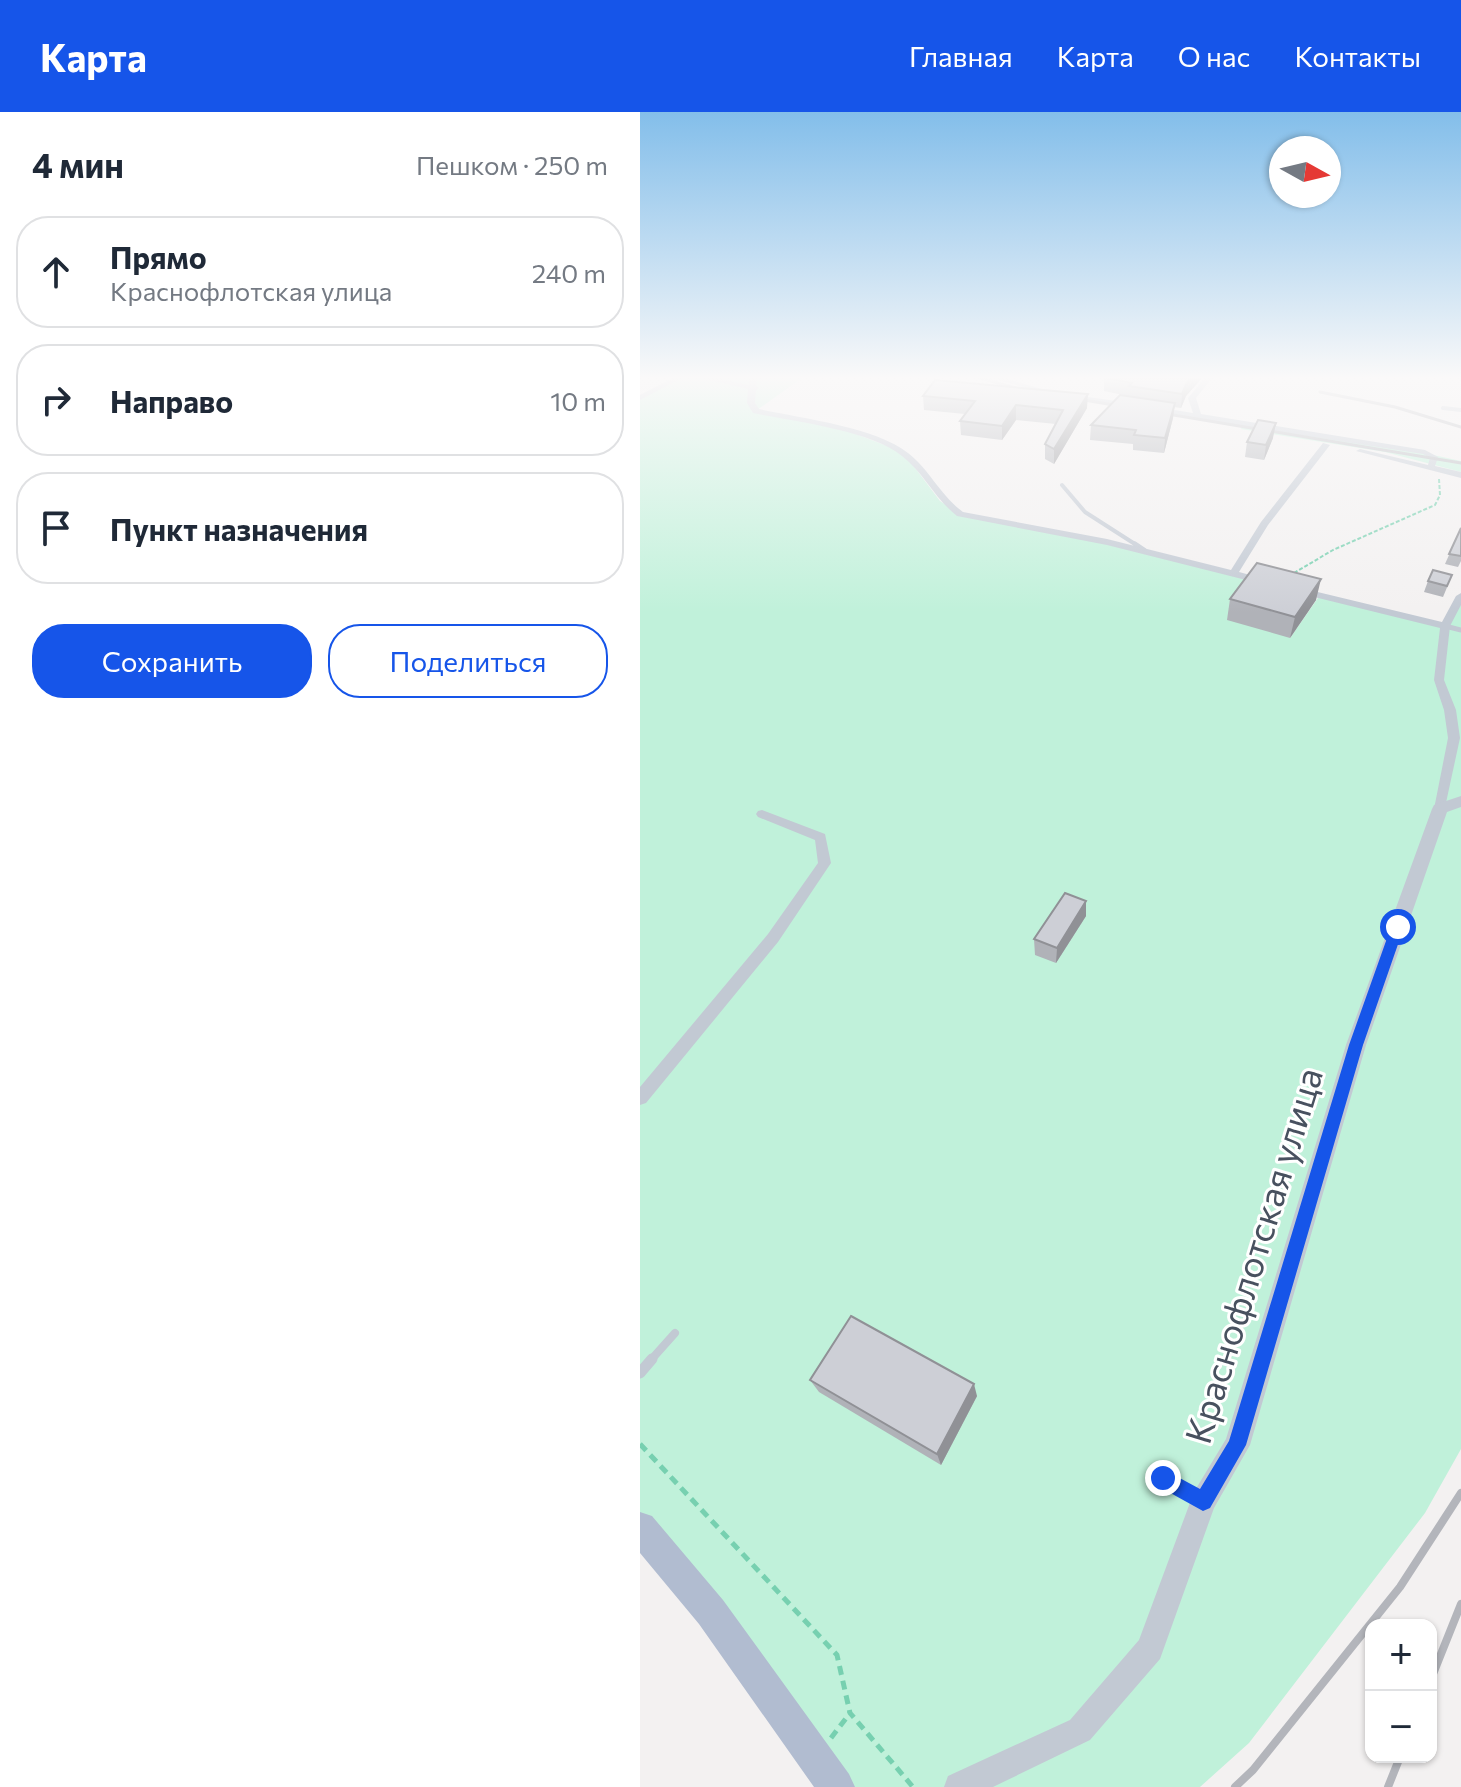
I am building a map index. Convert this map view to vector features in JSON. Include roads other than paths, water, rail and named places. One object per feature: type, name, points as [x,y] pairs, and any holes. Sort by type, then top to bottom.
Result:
[{"type":"main road","points":[[640,1528],[711,1612],[836,1787]]},
{"type":"street","points":[[906,456],[940,501],[960,514],[1144,550],[1280,585]]},
{"type":"street","points":[[1233,574],[1264,524],[1317,456]]},
{"type":"street","points":[[1379,456],[1461,475]]},
{"type":"street","points":[[1431,467],[1432,456]]},
{"type":"street","points":[[1293,589],[1445,626]]},
{"type":"street","points":[[1450,805],[1454,738],[1450,710],[1439,680],[1445,626],[1461,596]]},
{"type":"street","name":"Краснофлотская улица","points":[[959,1787],[1080,1730],[1150,1649],[1203,1501],[1237,1445],[1356,1045],[1450,805]]},
{"type":"street","points":[[640,1098],[773,938],[825,863],[821,837],[762,814]]},
{"type":"lane","points":[[1062,485],[1085,512],[1144,550]]},
{"type":"lane","points":[[1445,626],[1461,630]]},
{"type":"lane","points":[[640,1373],[675,1333]]},
{"type":"lane","points":[[1163,1478],[1203,1501]]},
{"type":"railway","points":[[1420,456],[1461,463]]},
{"type":"railway","points":[[1235,1787],[1253,1770],[1400,1587],[1461,1493]]},
{"type":"railway","points":[[1437,1664],[1461,1604]]},
{"type":"railway","points":[[1388,1787],[1398,1763]]}]
